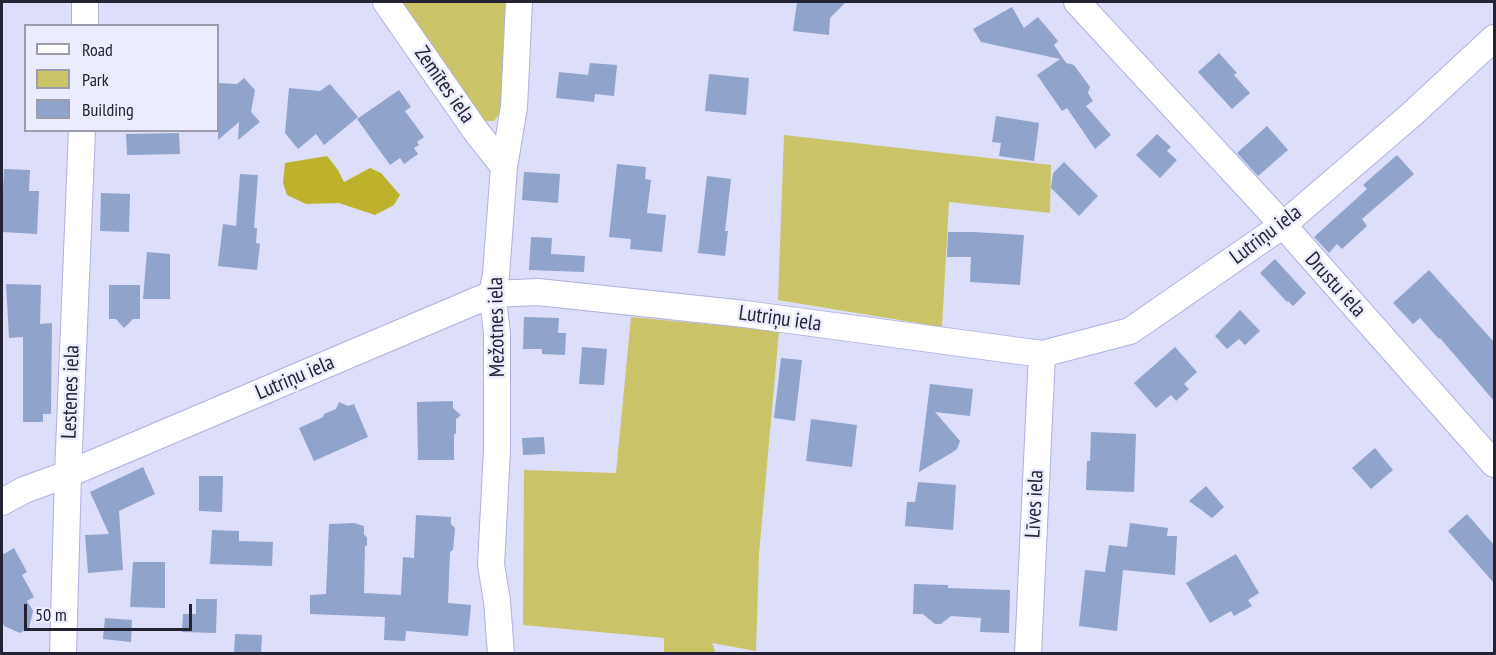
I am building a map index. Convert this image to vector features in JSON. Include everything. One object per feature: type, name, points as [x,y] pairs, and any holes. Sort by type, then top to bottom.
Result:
[{"type":"street","points":[[85,2],[85,24]]},
{"type":"street","name":"Zemītes iela","points":[[386,2],[475,130],[504,167]]},
{"type":"street","name":"Mežotnes iela","points":[[501,654],[497,601],[491,565],[497,450],[497,332],[492,294],[496,275],[504,167],[514,107],[519,2]]},
{"type":"street","name":"Drustu iela","points":[[1077,2],[1282,225],[1494,464]]},
{"type":"street","name":"Lutriņu iela","points":[[2,502],[24,490],[68,474],[492,294],[538,292],[745,314],[1042,354],[1130,331],[1282,225],[1412,115],[1494,38]]},
{"type":"street","name":"Lestenes iela","points":[[63,654],[82,132]]},
{"type":"street","name":"Līves iela","points":[[1028,654],[1042,354]]},
{"type":"green space","points":[[401,2],[508,2],[502,99],[500,113],[494,121],[484,121]]},
{"type":"green space","points":[[784,135],[1051,165],[1050,213],[949,202],[942,327],[778,300]]},
{"type":"green space","points":[[631,317],[779,331],[759,554],[756,651],[712,643],[716,653],[664,653],[664,638],[523,625],[524,470],[616,473]]},
{"type":"shaded area","points":[[327,156],[344,182],[370,168],[381,173],[400,195],[394,205],[375,215],[339,203],[306,204],[287,195],[283,183],[285,163]]},
{"type":"building","points":[[797,2],[846,2],[830,18],[829,35],[793,31]]},
{"type":"building","points":[[1012,7],[1024,28],[1038,17],[1058,41],[1054,45],[1066,63],[1074,65],[1090,87],[1088,93],[1093,101],[1086,106],[1111,135],[1095,149],[1067,108],[1062,111],[1037,75],[1060,59],[981,42],[973,29]]},
{"type":"building","points":[[1219,53],[1237,73],[1234,75],[1250,93],[1232,109],[1198,72]]},
{"type":"building","points":[[590,63],[617,65],[614,96],[595,94],[594,102],[556,98],[559,72],[588,75]]},
{"type":"building","points":[[709,74],[749,78],[746,115],[705,111]]},
{"type":"building","points":[[244,78],[255,90],[251,112],[260,122],[238,140],[239,122],[218,140],[219,83],[237,84]]},
{"type":"building","points":[[330,84],[358,117],[324,145],[316,134],[298,149],[285,133],[289,88],[320,91]]},
{"type":"building","points":[[399,90],[411,107],[405,111],[424,137],[417,142],[419,145],[414,148],[418,154],[404,164],[400,158],[390,165],[357,119]]},
{"type":"building","points":[[996,116],[1039,123],[1034,161],[999,156],[1001,143],[992,142]]},
{"type":"building","points":[[1267,126],[1288,150],[1258,176],[1237,153]]},
{"type":"building","points":[[179,133],[180,154],[127,155],[126,134]]},
{"type":"building","points":[[1157,134],[1171,147],[1167,151],[1177,160],[1160,178],[1136,155]]},
{"type":"building","points":[[1397,155],[1414,174],[1362,219],[1367,226],[1342,249],[1337,244],[1329,253],[1314,237],[1367,189],[1363,185]]},
{"type":"building","points":[[1064,162],[1098,196],[1079,216],[1051,188],[1053,173]]},
{"type":"building","points":[[617,164],[646,167],[645,179],[651,180],[647,213],[666,215],[662,252],[630,249],[631,239],[609,237]]},
{"type":"building","points":[[4,169],[30,170],[29,191],[39,191],[37,234],[2,232]]},
{"type":"building","points":[[524,172],[560,174],[558,203],[522,200]]},
{"type":"building","points":[[240,174],[258,175],[254,228],[257,228],[256,243],[260,244],[257,270],[218,266],[223,224],[236,226]]},
{"type":"building","points":[[707,176],[731,179],[725,231],[728,231],[725,256],[698,253]]},
{"type":"building","points":[[101,193],[130,194],[129,232],[100,231]]},
{"type":"building","points":[[948,232],[1024,235],[1020,285],[970,282],[971,257],[947,257]]},
{"type":"building","points":[[531,237],[552,238],[551,254],[585,256],[584,272],[529,270]]},
{"type":"building","points":[[147,252],[170,254],[170,299],[143,299]]},
{"type":"building","points":[[1275,259],[1306,293],[1293,306],[1260,273]]},
{"type":"building","points":[[1429,270],[1494,342],[1494,401],[1420,318],[1413,324],[1393,303]]},
{"type":"building","points":[[6,284],[41,285],[40,324],[52,323],[51,414],[43,414],[43,422],[23,422],[23,337],[9,338]]},
{"type":"building","points":[[109,285],[140,285],[140,319],[133,319],[124,328],[116,319],[109,319]]},
{"type":"building","points":[[1240,310],[1260,331],[1245,345],[1239,339],[1227,349],[1215,336]]},
{"type":"building","points":[[524,317],[559,318],[558,333],[566,333],[565,355],[542,354],[542,349],[523,349]]},
{"type":"building","points":[[582,347],[607,349],[604,385],[579,384]]},
{"type":"building","points":[[1175,347],[1197,372],[1184,384],[1189,389],[1176,401],[1171,395],[1156,408],[1134,383]]},
{"type":"building","points":[[781,358],[802,360],[795,421],[774,418]]},
{"type":"building","points":[[930,384],[973,389],[970,416],[935,412],[960,441],[957,449],[919,472]]},
{"type":"building","points":[[453,401],[453,408],[461,415],[456,419],[454,460],[418,460],[417,402]]},
{"type":"building","points":[[339,402],[348,406],[354,404],[368,437],[314,461],[299,428],[336,409]]},
{"type":"building","points":[[811,419],[857,425],[852,467],[806,461]]},
{"type":"building","points":[[1091,432],[1136,434],[1134,492],[1086,490]]},
{"type":"building","points":[[544,437],[545,454],[523,455],[522,438]]},
{"type":"building","points":[[1375,448],[1393,470],[1371,489],[1352,468]]},
{"type":"building","points":[[143,467],[155,494],[119,511],[123,570],[88,573],[85,535],[109,534],[90,492]]},
{"type":"building","points":[[199,476],[223,476],[222,512],[199,511]]},
{"type":"building","points":[[918,482],[956,485],[953,530],[905,526],[907,502],[915,502]]},
{"type":"building","points":[[1206,486],[1224,507],[1212,518],[1189,501]]},
{"type":"building","points":[[1467,514],[1494,545],[1494,583],[1448,531]]},
{"type":"building","points":[[416,515],[451,517],[451,524],[455,528],[453,550],[450,552],[448,603],[471,605],[468,636],[406,631],[405,641],[384,640],[385,617],[310,614],[310,595],[326,594],[329,524],[354,523],[364,526],[367,545],[365,546],[364,593],[401,595],[403,557],[414,558]]},
{"type":"building","points":[[1130,523],[1168,528],[1167,536],[1177,536],[1175,575],[1123,570],[1117,631],[1079,626],[1085,570],[1105,572],[1109,545],[1127,547]]},
{"type":"building","points":[[212,530],[239,531],[239,541],[273,542],[272,566],[210,564]]},
{"type":"building","points":[[14,548],[27,572],[22,575],[34,597],[27,601],[33,611],[29,628],[20,633],[4,626],[2,622],[2,555]]},
{"type":"building","points":[[1236,554],[1259,593],[1248,600],[1252,606],[1234,616],[1231,611],[1210,623],[1186,583]]},
{"type":"building","points":[[133,562],[165,562],[165,608],[130,607]]},
{"type":"building","points":[[914,584],[948,585],[948,588],[1010,590],[1009,633],[980,632],[981,618],[951,616],[941,624],[935,624],[923,614],[913,614]]},
{"type":"building","points":[[196,599],[217,599],[216,633],[182,632],[183,614],[196,614]]},
{"type":"building","points":[[105,618],[132,620],[131,642],[103,639]]},
{"type":"building","points":[[235,634],[262,635],[261,654],[234,654]]}]
